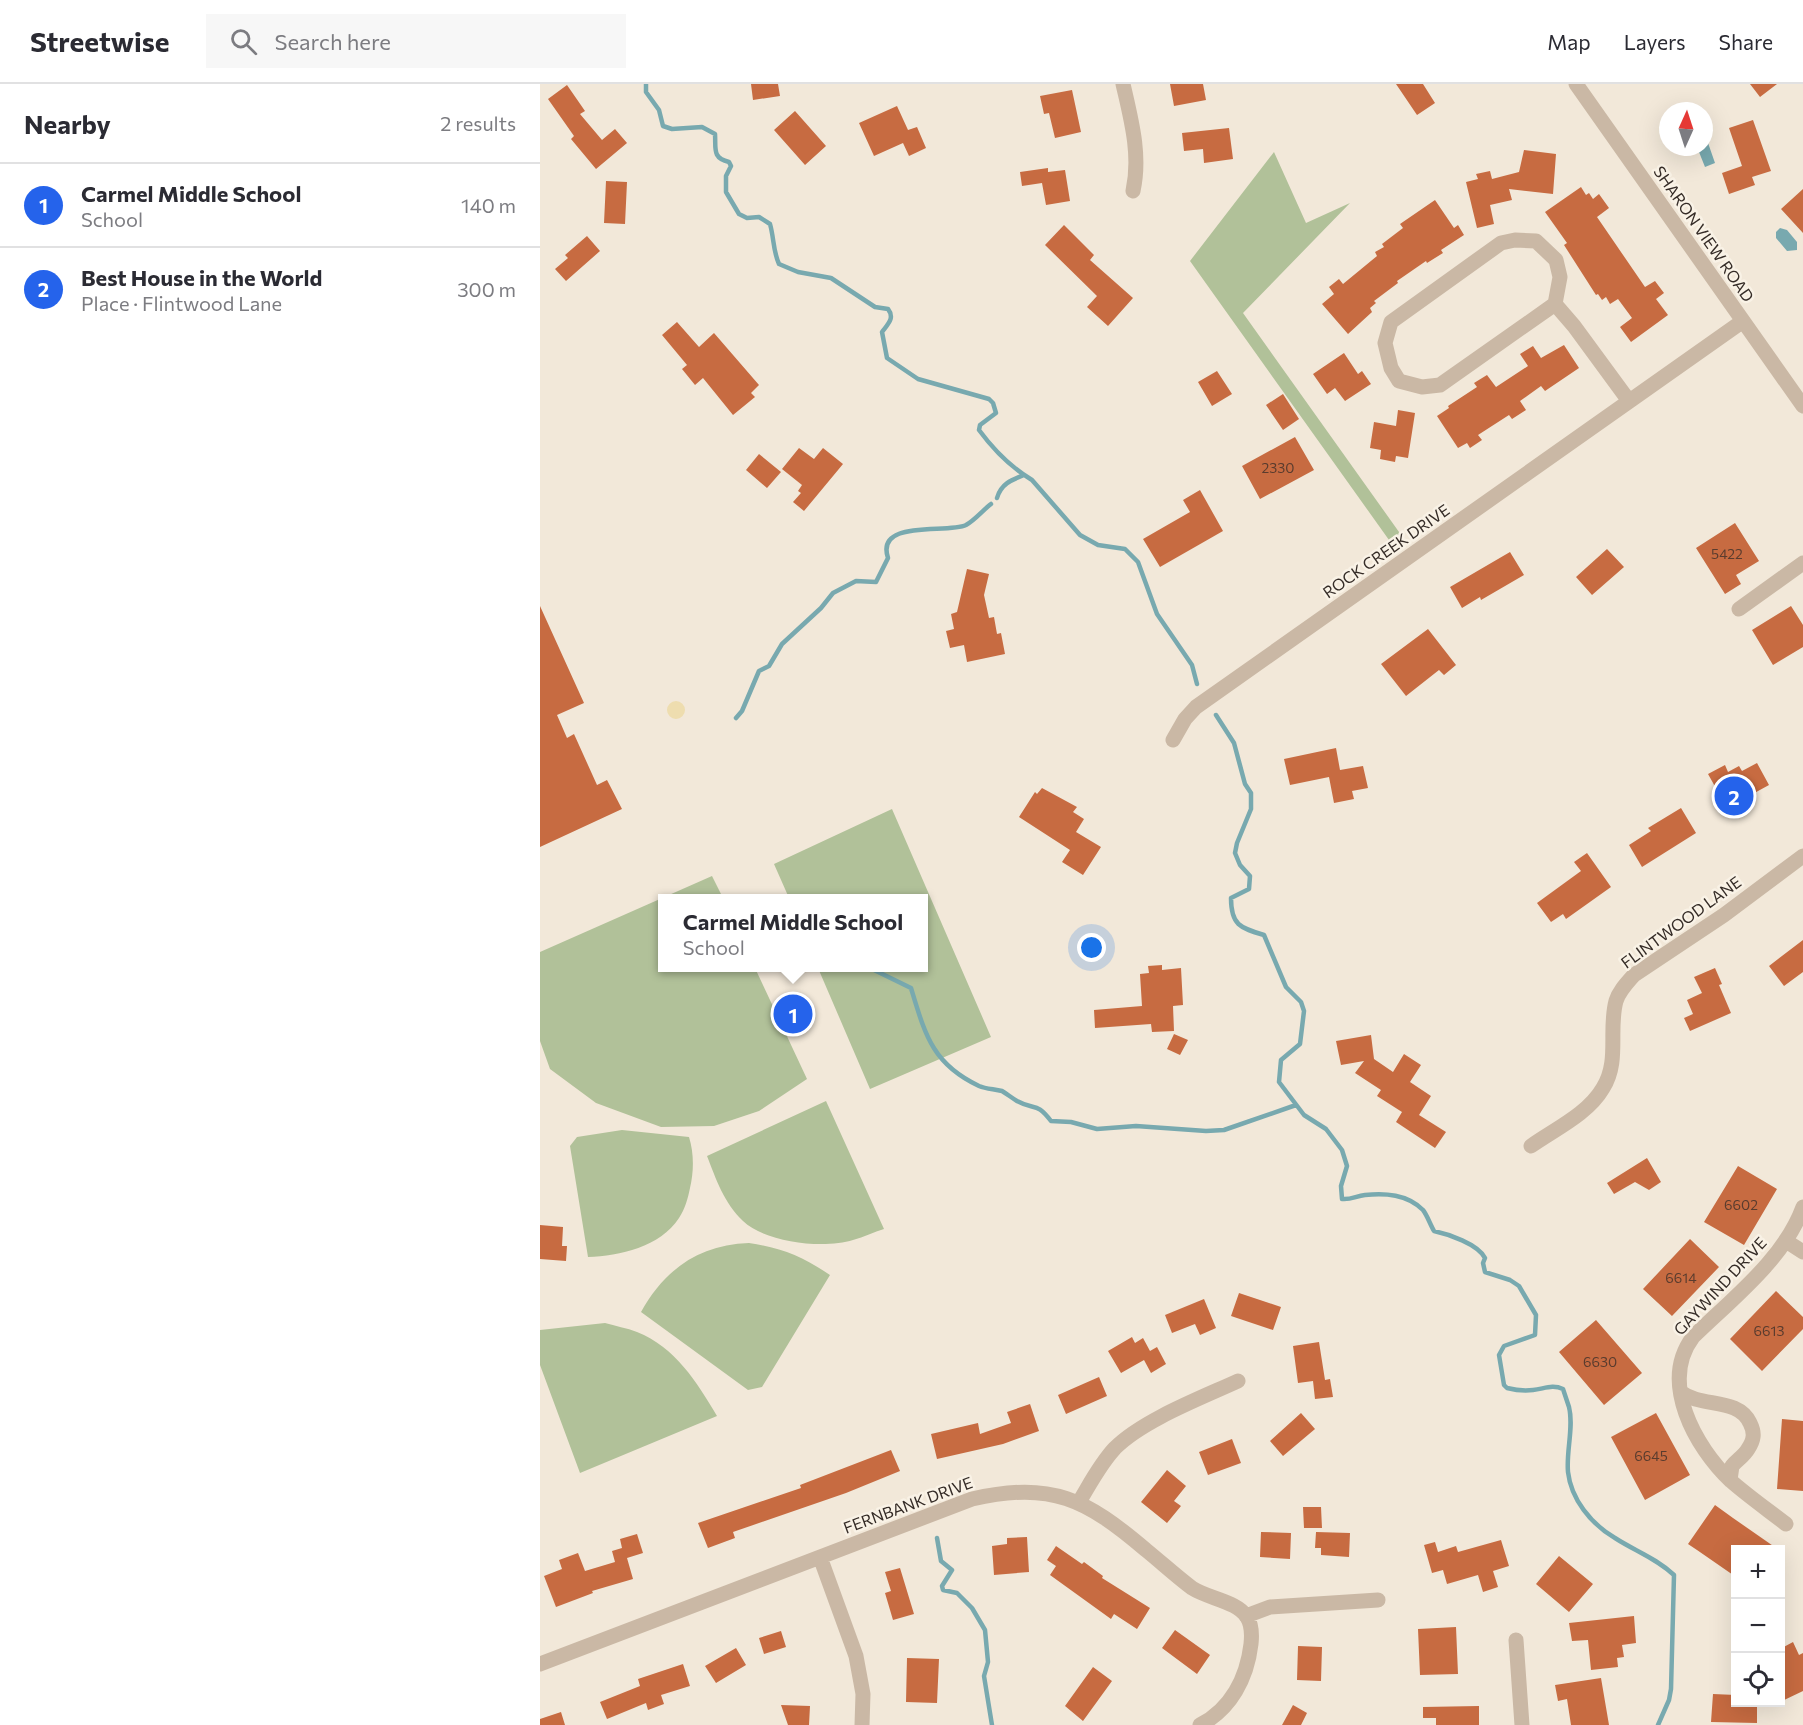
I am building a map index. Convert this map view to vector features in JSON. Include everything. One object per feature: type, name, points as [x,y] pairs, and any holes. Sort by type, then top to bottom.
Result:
[{"type":"street","points":[[1123,84],[1136,152],[1136,175],[1132,191]]},
{"type":"street","name":"SHARON VIEW ROAD","points":[[1576,84],[1803,406]]},
{"type":"street","points":[[1515,240],[1536,241],[1556,260],[1560,277],[1555,304],[1440,385],[1422,387],[1399,381],[1390,368],[1385,343],[1391,322],[1501,243],[1515,240]]},
{"type":"street","points":[[1555,304],[1629,401]]},
{"type":"street","name":"ROCK CREEK DRIVE","points":[[1173,740],[1185,719],[1196,707],[1743,321]]},
{"type":"street","points":[[1739,609],[1803,563]]},
{"type":"street","name":"FLINTWOOD LANE","points":[[1531,1146],[1585,1108],[1604,1087],[1613,1061],[1616,1002],[1623,987],[1634,975],[1724,915],[1803,856]]},
{"type":"street","name":"GAYWIND DRIVE","points":[[1786,1524],[1730,1480],[1700,1441],[1685,1412],[1679,1370],[1687,1344],[1777,1254],[1798,1221],[1803,1207]]},
{"type":"street","name":"GAYWIND DRIVE","points":[[1786,1241],[1803,1252]]},
{"type":"street","points":[[1079,1502],[1101,1466],[1132,1434],[1238,1381]]},
{"type":"street","points":[[1681,1392],[1698,1401],[1737,1409],[1747,1416],[1753,1429],[1752,1442],[1746,1453],[1732,1466],[1730,1480]]},
{"type":"street","name":"FERNBANK DRIVE","points":[[540,1664],[972,1499],[997,1494],[1035,1493],[1059,1496],[1079,1502],[1110,1520],[1181,1580],[1200,1593],[1235,1606],[1246,1616]]},
{"type":"street","points":[[820,1557],[856,1656],[863,1694],[861,1725]]},
{"type":"street","points":[[1200,1725],[1219,1713],[1233,1697],[1243,1680],[1249,1661],[1252,1636],[1246,1616],[1270,1607],[1378,1600]]},
{"type":"street","points":[[1516,1640],[1522,1725]]},
{"type":"green space","points":[[1274,152],[1306,223],[1350,203],[1243,313],[1404,539],[1394,547],[1190,261]]},
{"type":"green space","points":[[892,809],[991,1037],[870,1089],[820,972],[928,972],[928,894],[787,894],[774,864]]},
{"type":"green space","points":[[712,876],[721,894],[671,894]]},
{"type":"green space","points":[[658,900],[658,972],[757,972],[807,1079],[759,1111],[714,1126],[661,1127],[596,1103],[550,1069],[540,1041],[540,952]]},
{"type":"green space","points":[[826,1101],[884,1229],[841,1243],[812,1244],[780,1239],[753,1229],[736,1214],[721,1190],[707,1156]]},
{"type":"green space","points":[[622,1130],[689,1137],[693,1162],[688,1196],[685,1207],[671,1228],[650,1243],[613,1255],[588,1257],[570,1146],[577,1137]]},
{"type":"green space","points":[[749,1243],[772,1247],[791,1254],[830,1275],[762,1387],[748,1390],[641,1312],[661,1283],[685,1262],[714,1249]]},
{"type":"green space","points":[[605,1323],[637,1332],[674,1356],[693,1378],[717,1416],[580,1473],[540,1365],[540,1330]]},
{"type":"sand","points":[[676,701],[682,704],[685,710],[682,716],[676,719],[670,716],[667,710],[670,704]]},
{"type":"water","points":[[1701,156],[1713,156],[1715,163],[1705,167]]},
{"type":"water","points":[[1780,228],[1787,230],[1797,242],[1797,250],[1787,251],[1776,238],[1776,232]]},
{"type":"building","points":[[751,84],[778,84],[780,96],[753,100]]},
{"type":"building","points":[[1170,84],[1203,84],[1206,100],[1174,106]]},
{"type":"building","points":[[1396,84],[1423,84],[1435,103],[1417,115]]},
{"type":"building","points":[[1750,84],[1777,84],[1760,97]]},
{"type":"building","points":[[567,85],[585,111],[580,114],[602,140],[615,129],[627,143],[596,169],[571,139],[574,136],[548,99]]},
{"type":"building","points":[[1072,90],[1081,132],[1055,138],[1049,113],[1044,114],[1040,96]]},
{"type":"building","points":[[897,106],[908,130],[917,127],[926,148],[909,156],[903,143],[874,156],[859,123]]},
{"type":"building","points":[[795,111],[826,146],[805,165],[774,130]]},
{"type":"building","points":[[1753,120],[1771,171],[1752,177],[1755,185],[1729,194],[1722,173],[1742,166],[1729,128]]},
{"type":"building","points":[[1229,128],[1233,159],[1204,163],[1203,149],[1184,151],[1182,133]]},
{"type":"building","points":[[1524,150],[1556,154],[1553,194],[1509,189],[1512,200],[1490,205],[1494,224],[1477,228],[1466,182],[1478,179],[1476,174],[1490,171],[1492,179],[1519,172]]},
{"type":"building","points":[[1048,168],[1048,172],[1065,170],[1070,201],[1046,205],[1042,183],[1022,186],[1020,172]]},
{"type":"building","points":[[606,181],[627,182],[625,224],[604,223]]},
{"type":"building","points":[[1581,187],[1586,195],[1589,193],[1593,199],[1599,194],[1609,208],[1597,217],[1645,287],[1655,281],[1664,293],[1656,299],[1668,315],[1631,342],[1620,327],[1632,318],[1618,299],[1610,304],[1606,297],[1602,300],[1598,294],[1596,295],[1564,245],[1567,243],[1545,212]]},
{"type":"building","points":[[1803,189],[1803,233],[1781,209]]},
{"type":"building","points":[[1435,200],[1454,228],[1458,225],[1464,235],[1441,250],[1443,253],[1427,263],[1426,261],[1397,281],[1398,283],[1374,301],[1376,303],[1370,308],[1372,312],[1348,334],[1322,304],[1334,294],[1329,287],[1339,279],[1343,284],[1377,256],[1375,252],[1384,247],[1382,244],[1403,228],[1400,224]]},
{"type":"building","points":[[1064,225],[1094,255],[1090,260],[1133,298],[1108,326],[1087,307],[1097,296],[1045,245]]},
{"type":"building","points":[[587,236],[600,251],[566,281],[555,269],[568,258],[565,255]]},
{"type":"building","points":[[677,322],[699,347],[714,333],[759,385],[751,393],[755,397],[733,415],[703,378],[695,385],[682,369],[687,365],[662,335]]},
{"type":"building","points":[[1564,345],[1579,368],[1545,391],[1541,386],[1520,401],[1526,410],[1512,419],[1509,415],[1478,435],[1482,440],[1470,448],[1467,443],[1458,448],[1437,416],[1477,387],[1474,383],[1487,375],[1496,387],[1528,366],[1520,354],[1533,346],[1541,358]]},
{"type":"building","points":[[1344,353],[1358,374],[1362,371],[1371,384],[1345,401],[1335,388],[1327,394],[1313,374]]},
{"type":"building","points":[[1217,371],[1232,394],[1212,406],[1198,382]]},
{"type":"building","points":[[1283,394],[1299,419],[1283,430],[1266,405]]},
{"type":"building","points":[[1398,410],[1415,413],[1408,458],[1396,456],[1395,462],[1380,459],[1381,450],[1370,448],[1374,422],[1396,426]]},
{"type":"building","points":[[1295,437],[1314,470],[1260,499],[1242,466]]},
{"type":"building","points":[[799,448],[814,459],[823,448],[843,464],[804,511],[793,502],[801,493],[798,491],[802,485],[782,469]]},
{"type":"building","points":[[759,454],[781,472],[767,488],[746,470]]},
{"type":"building","points":[[1200,490],[1223,531],[1160,567],[1143,539],[1190,512],[1183,500]]},
{"type":"building","points":[[1735,523],[1759,561],[1736,575],[1741,584],[1725,594],[1696,548]]},
{"type":"building","points":[[1607,549],[1624,567],[1592,595],[1576,577]]},
{"type":"building","points":[[1510,552],[1524,575],[1481,600],[1480,597],[1462,608],[1450,587]]},
{"type":"building","points":[[967,569],[989,574],[984,595],[989,618],[994,617],[997,634],[1001,633],[1005,654],[967,662],[964,645],[950,648],[946,631],[954,629],[951,614],[957,612]]},
{"type":"building","points":[[540,606],[584,703],[557,715],[567,738],[574,734],[597,785],[607,780],[622,809],[540,847]]},
{"type":"building","points":[[1791,606],[1803,625],[1803,647],[1773,665],[1752,630]]},
{"type":"building","points":[[1428,629],[1456,665],[1444,675],[1439,670],[1406,696],[1381,664]]},
{"type":"building","points":[[1336,748],[1340,770],[1363,766],[1368,788],[1352,791],[1354,799],[1334,803],[1329,777],[1290,785],[1284,759]]},
{"type":"building","points":[[1757,763],[1769,785],[1727,808],[1708,774],[1725,765],[1728,772],[1739,766],[1742,771]]},
{"type":"building","points":[[1042,788],[1077,807],[1073,812],[1084,819],[1076,832],[1101,847],[1083,875],[1062,862],[1070,850],[1019,817],[1035,792],[1037,794]]},
{"type":"building","points":[[1681,808],[1696,833],[1642,867],[1629,845],[1651,831],[1648,828]]},
{"type":"building","points":[[1587,853],[1611,887],[1566,919],[1563,914],[1551,922],[1537,903],[1581,871],[1574,862]]},
{"type":"building","points":[[1803,940],[1803,972],[1784,986],[1769,966]]},
{"type":"building","points":[[1162,965],[1162,970],[1181,968],[1183,1005],[1173,1006],[1174,1031],[1152,1032],[1151,1024],[1095,1028],[1094,1010],[1142,1006],[1140,974],[1149,973],[1148,966]]},
{"type":"building","points":[[1715,968],[1722,984],[1719,985],[1731,1013],[1690,1031],[1684,1018],[1693,1014],[1687,1000],[1702,993],[1694,977]]},
{"type":"building","points":[[1174,1034],[1188,1040],[1180,1055],[1167,1049]]},
{"type":"building","points":[[1371,1035],[1374,1059],[1393,1072],[1404,1054],[1421,1065],[1410,1082],[1431,1096],[1419,1115],[1446,1132],[1435,1148],[1396,1122],[1402,1112],[1377,1096],[1381,1090],[1355,1073],[1364,1061],[1341,1065],[1336,1041]]},
{"type":"building","points":[[1647,1158],[1661,1182],[1649,1190],[1635,1182],[1614,1194],[1607,1183]]},
{"type":"building","points":[[1738,1166],[1777,1189],[1744,1245],[1704,1222]]},
{"type":"building","points":[[540,1225],[563,1227],[562,1246],[567,1246],[566,1261],[540,1259]]},
{"type":"building","points":[[1690,1239],[1719,1267],[1672,1316],[1643,1289]]},
{"type":"building","points":[[1776,1291],[1803,1317],[1803,1329],[1762,1371],[1730,1339]]},
{"type":"building","points":[[1239,1293],[1281,1307],[1273,1330],[1231,1316]]},
{"type":"building","points":[[1204,1299],[1216,1328],[1200,1335],[1195,1324],[1172,1333],[1165,1315]]},
{"type":"building","points":[[1596,1320],[1642,1373],[1604,1405],[1559,1352]]},
{"type":"building","points":[[1132,1337],[1135,1343],[1143,1338],[1150,1351],[1157,1347],[1166,1364],[1151,1373],[1144,1360],[1121,1373],[1108,1351]]},
{"type":"building","points":[[1319,1342],[1325,1380],[1330,1379],[1333,1397],[1315,1399],[1313,1381],[1298,1383],[1293,1346]]},
{"type":"building","points":[[1099,1377],[1107,1396],[1066,1414],[1058,1395]]},
{"type":"building","points":[[1030,1404],[1039,1431],[1003,1444],[937,1459],[931,1434],[978,1423],[980,1434],[1011,1423],[1007,1412]]},
{"type":"building","points":[[1301,1413],[1315,1429],[1283,1456],[1270,1441]]},
{"type":"building","points":[[1656,1413],[1690,1475],[1645,1500],[1611,1437]]},
{"type":"building","points":[[1782,1419],[1803,1421],[1803,1491],[1777,1489]]},
{"type":"building","points":[[1232,1439],[1241,1463],[1208,1475],[1199,1452]]},
{"type":"building","points":[[891,1450],[900,1471],[846,1493],[733,1532],[735,1538],[708,1548],[698,1523],[801,1488],[800,1485]]},
{"type":"building","points":[[1167,1470],[1186,1486],[1174,1501],[1181,1506],[1167,1523],[1141,1502]]},
{"type":"building","points":[[1715,1505],[1772,1545],[1731,1545],[1731,1574],[1688,1544]]},
{"type":"building","points":[[1303,1507],[1321,1507],[1322,1528],[1304,1528]]},
{"type":"building","points":[[1261,1532],[1291,1533],[1290,1559],[1260,1557]]},
{"type":"building","points":[[1316,1532],[1350,1533],[1349,1557],[1321,1555],[1321,1548],[1315,1548]]},
{"type":"building","points":[[637,1534],[643,1553],[627,1558],[633,1579],[592,1591],[593,1593],[556,1607],[544,1576],[562,1569],[559,1560],[578,1553],[585,1571],[615,1562],[612,1551],[622,1548],[620,1539]]},
{"type":"building","points":[[1027,1537],[1029,1572],[994,1575],[992,1546],[1007,1544],[1007,1538]]},
{"type":"building","points":[[1501,1540],[1509,1566],[1493,1571],[1498,1587],[1483,1592],[1478,1575],[1447,1584],[1443,1570],[1432,1573],[1424,1545],[1435,1542],[1438,1552],[1456,1546],[1458,1552]]},
{"type":"building","points":[[1056,1546],[1082,1564],[1084,1562],[1103,1576],[1102,1578],[1150,1608],[1137,1629],[1114,1614],[1111,1619],[1050,1575],[1056,1566],[1047,1560]]},
{"type":"building","points":[[1559,1556],[1593,1584],[1569,1612],[1536,1584]]},
{"type":"building","points":[[900,1568],[914,1614],[893,1620],[885,1593],[891,1591],[885,1572]]},
{"type":"building","points":[[1634,1616],[1636,1643],[1622,1645],[1624,1657],[1617,1658],[1618,1667],[1591,1670],[1588,1640],[1572,1641],[1569,1623]]},
{"type":"building","points":[[1456,1627],[1458,1674],[1420,1675],[1418,1629]]},
{"type":"building","points":[[1175,1630],[1210,1655],[1197,1674],[1162,1648]]},
{"type":"building","points":[[781,1631],[786,1647],[764,1654],[759,1638]]},
{"type":"building","points":[[1793,1642],[1799,1655],[1803,1653],[1803,1691],[1785,1700],[1785,1653],[1785,1646]]},
{"type":"building","points":[[1298,1646],[1322,1647],[1321,1681],[1297,1680]]},
{"type":"building","points":[[736,1648],[746,1665],[716,1683],[705,1666]]},
{"type":"building","points":[[907,1658],[939,1659],[937,1703],[906,1702]]},
{"type":"building","points":[[683,1664],[690,1686],[661,1695],[664,1704],[648,1710],[646,1703],[607,1719],[600,1702],[640,1686],[638,1679]]},
{"type":"building","points":[[1093,1667],[1112,1681],[1083,1721],[1065,1706]]},
{"type":"building","points":[[1601,1678],[1609,1725],[1571,1725],[1567,1699],[1558,1701],[1555,1685]]},
{"type":"building","points":[[1713,1694],[1731,1695],[1731,1707],[1757,1707],[1757,1723],[1711,1722]]},
{"type":"building","points":[[781,1705],[810,1706],[809,1725],[788,1725]]},
{"type":"building","points":[[1293,1705],[1307,1713],[1301,1725],[1282,1725]]},
{"type":"building","points":[[1479,1706],[1479,1725],[1436,1725],[1436,1718],[1423,1718],[1423,1707]]},
{"type":"building","points":[[561,1712],[565,1725],[540,1725],[540,1719]]},
{"type":"waterway","points":[[646,84],[646,92],[659,110],[663,126],[672,129],[702,127],[715,134],[717,155],[729,162],[731,166],[726,176],[726,192],[739,214],[747,218],[759,217],[770,224],[779,264],[798,272],[831,278],[875,307],[888,309],[891,318],[882,332],[887,358],[918,379],[989,399],[993,403],[996,413],[980,425],[979,430],[1003,458],[1032,480],[1080,535],[1098,545],[1125,549],[1138,562],[1157,614],[1192,665],[1197,684]]},
{"type":"waterway","points":[[997,498],[1004,486],[1024,475]]},
{"type":"waterway","points":[[736,718],[742,711],[759,671],[769,666],[782,644],[821,608],[833,593],[856,581],[876,582],[888,558],[887,546],[892,538],[915,530],[966,525],[991,504]]},
{"type":"waterway","points":[[1216,715],[1234,743],[1245,784],[1251,793],[1251,809],[1235,853],[1240,865],[1250,876],[1249,889],[1231,898],[1233,914],[1238,924],[1264,935],[1286,987],[1301,1002],[1304,1011],[1300,1044],[1281,1060],[1279,1082],[1304,1115],[1326,1129],[1342,1150],[1347,1166],[1341,1186],[1342,1199],[1380,1194],[1410,1201],[1423,1210],[1434,1231],[1462,1240],[1476,1248],[1485,1258],[1483,1263],[1485,1272],[1510,1280],[1519,1286],[1536,1315],[1535,1335],[1504,1346],[1499,1355],[1504,1385],[1507,1388],[1520,1390],[1552,1387],[1563,1389],[1570,1415],[1568,1472],[1578,1501],[1598,1526],[1653,1559],[1674,1575],[1671,1689],[1669,1700],[1658,1725]]},
{"type":"waterway","points":[[878,972],[911,988],[926,1033],[933,1046],[951,1068],[979,1086],[1002,1091],[1017,1101],[1038,1109],[1051,1121],[1071,1122],[1097,1129],[1136,1126],[1206,1131],[1224,1130],[1296,1105]]},
{"type":"waterway","points":[[937,1538],[941,1561],[952,1570],[942,1586],[943,1590],[957,1593],[972,1608],[985,1630],[988,1662],[984,1676],[992,1725]]},
{"type":"place","name":"Best House in the World","points":[[1734,796]]},
{"type":"place","name":"Carmel Middle School","points":[[793,1014]]}]
